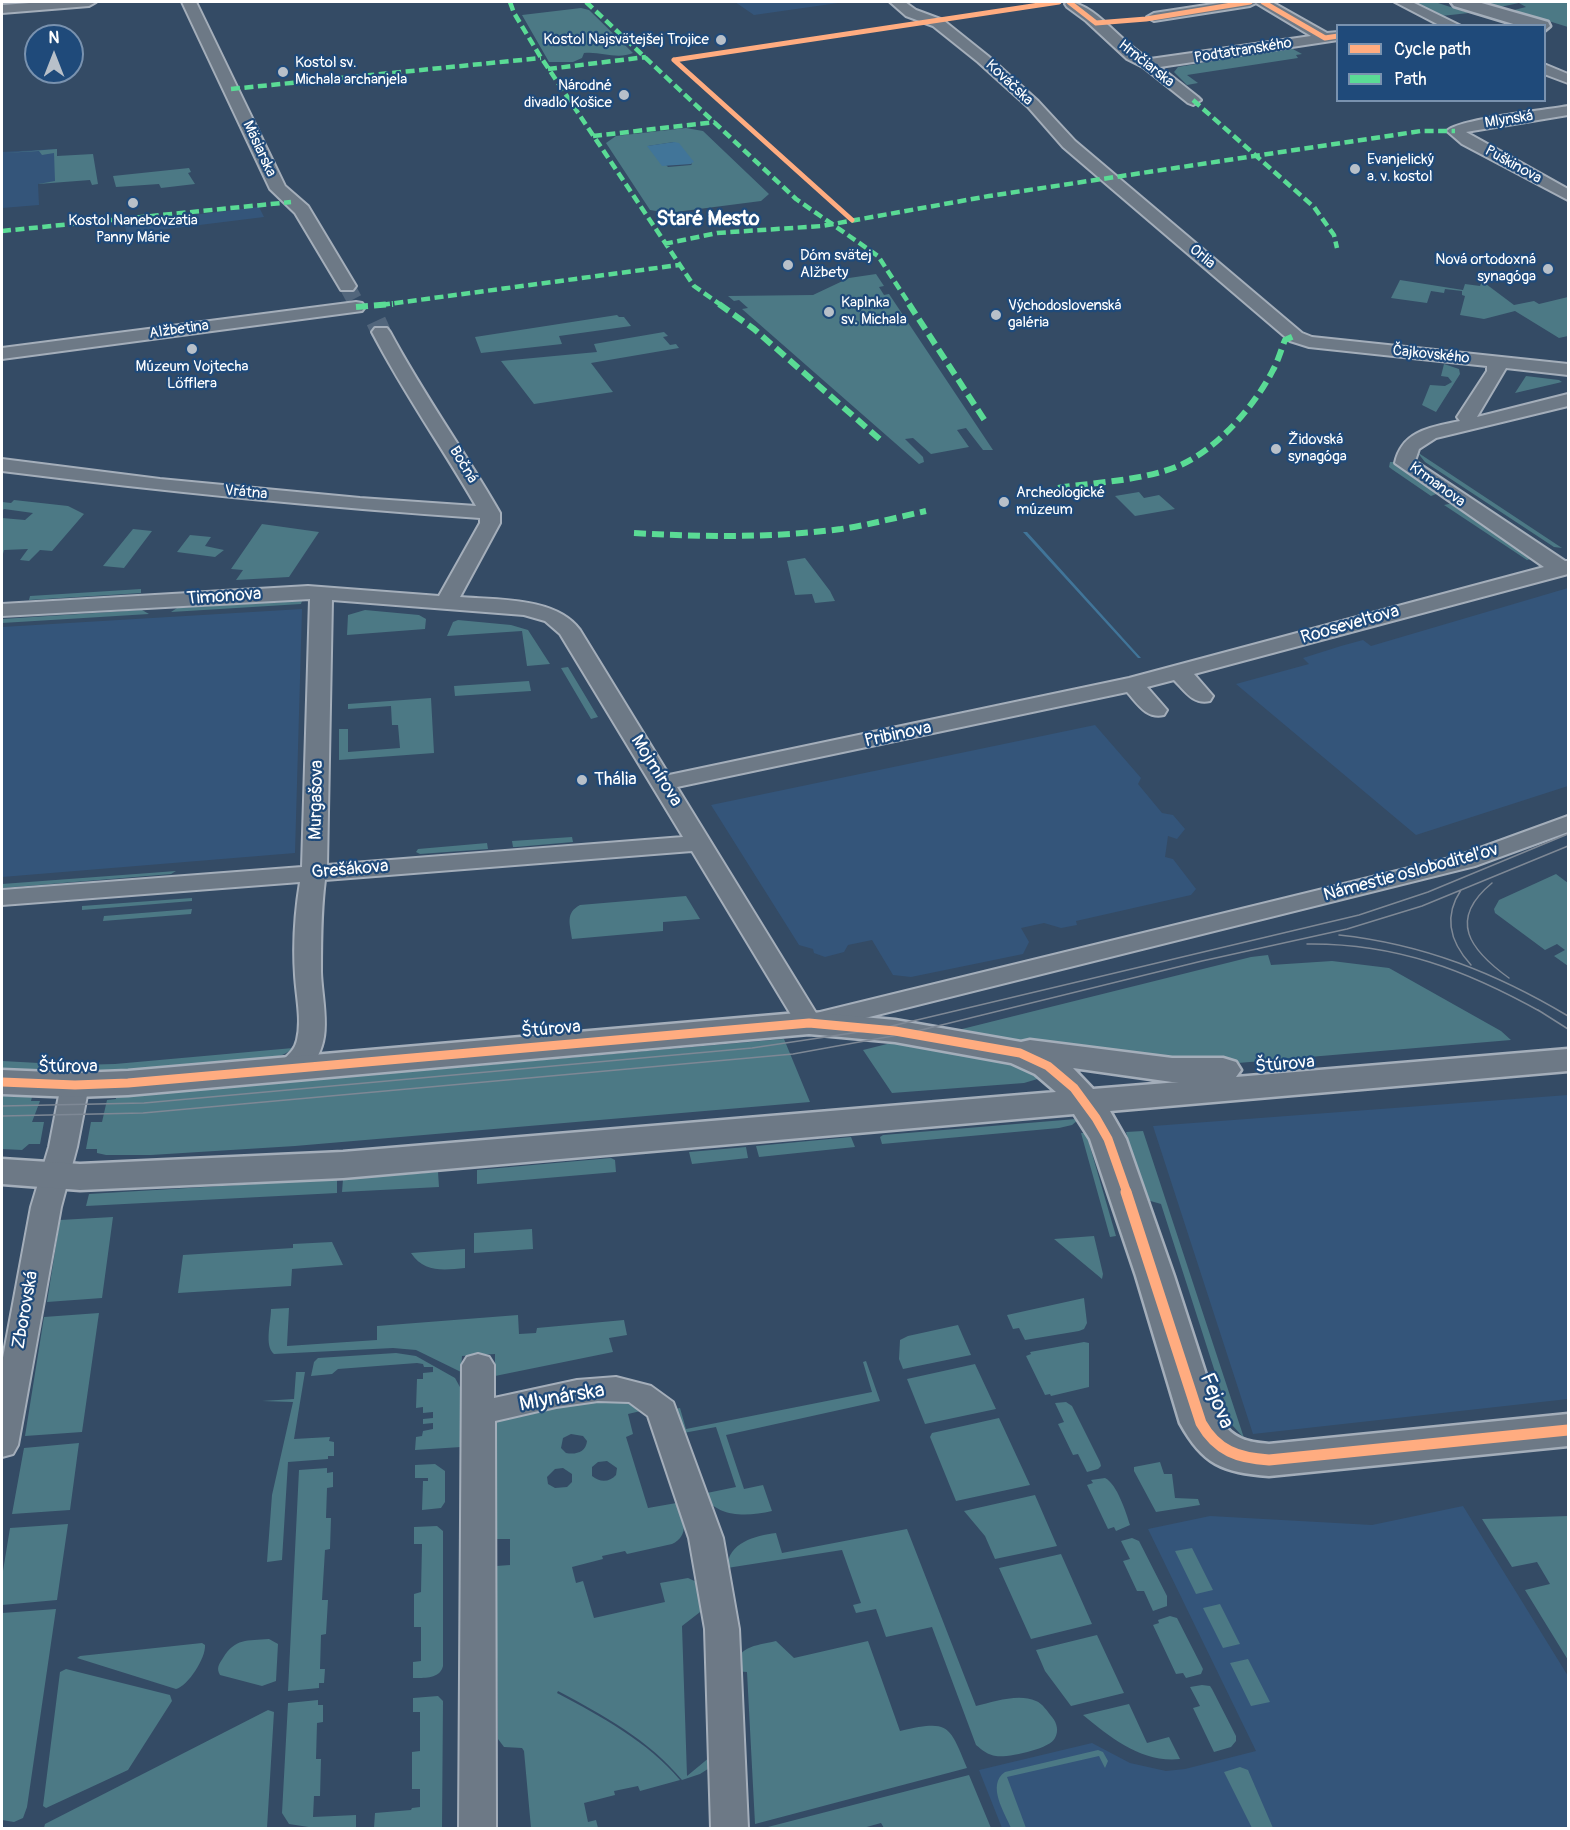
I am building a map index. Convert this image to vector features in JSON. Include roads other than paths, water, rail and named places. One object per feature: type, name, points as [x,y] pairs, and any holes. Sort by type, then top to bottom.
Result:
[{"type":"street","points":[[2,9],[89,2]]},
{"type":"street","name":"Mäsiarska","points":[[189,2],[278,189],[302,210],[352,297]]},
{"type":"street","name":"Kováčska","points":[[897,2],[911,13],[938,23],[983,59],[1033,104],[1069,144],[1111,178]]},
{"type":"street","points":[[1154,17],[1250,2]]},
{"type":"street","points":[[1263,2],[1331,37]]},
{"type":"street","points":[[1402,2],[1448,23]]},
{"type":"street","points":[[1460,2],[1536,24]]},
{"type":"street","name":"Hrnčiarska","points":[[1072,4],[1084,12],[1132,56],[1148,64],[1193,100]]},
{"type":"street","points":[[1417,24],[1448,23]]},
{"type":"street","points":[[1546,27],[1563,32]]},
{"type":"street","name":"Podtatranského","points":[[1148,64],[1331,37]]},
{"type":"street","points":[[1546,68],[1569,79]]},
{"type":"street","name":"Mlynská","points":[[1458,135],[1456,130],[1460,128],[1569,111]]},
{"type":"street","name":"Puškinova","points":[[1458,135],[1569,195]]},
{"type":"street","name":"Orlia","points":[[1111,178],[1294,336]]},
{"type":"street","name":"Bočná","points":[[352,297],[379,326],[401,370],[455,452],[490,513]]},
{"type":"street","name":"Alžbetina","points":[[2,354],[352,297]]},
{"type":"street","name":"Čajkovského","points":[[1294,336],[1307,341],[1569,369]]},
{"type":"street","points":[[1472,423],[1467,417],[1496,371],[1497,363]]},
{"type":"street","name":"Krmanova","points":[[1565,568],[1405,463],[1409,449],[1421,438],[1472,423],[1569,400]]},
{"type":"street","name":"Vrátna","points":[[2,465],[160,485],[360,504],[490,513]]},
{"type":"street","points":[[446,603],[490,522],[490,513]]},
{"type":"street","name":"Rooseveltova","points":[[1132,684],[1565,568]]},
{"type":"street","name":"Timonova","points":[[2,610],[321,593],[446,603]]},
{"type":"street","name":"Murgašova","points":[[289,1069],[303,1058],[311,1039],[309,905],[316,852],[321,593]]},
{"type":"street","name":"Mojmírova","points":[[446,603],[534,610],[563,622],[809,1023]]},
{"type":"street","points":[[1179,672],[1202,696]]},
{"type":"street","points":[[1132,684],[1156,710]]},
{"type":"street","name":"Pribinova","points":[[663,783],[1132,684]]},
{"type":"street","name":"Námestie osloboditeľov","points":[[1250,915],[1480,857],[1569,823]]},
{"type":"street","name":"Grešákova","points":[[2,898],[699,843]]},
{"type":"street","name":"Štúrova","points":[[2,1082],[75,1085],[289,1069],[809,1023],[1250,915]]},
{"type":"street","name":"Štúrova","points":[[809,1023],[895,1031],[1002,1049],[1060,1054],[1149,1068],[1214,1071],[1533,1044],[1565,1056]]},
{"type":"street","name":"Štúrova","points":[[1002,1049],[1032,1057],[1048,1065],[1074,1088],[1085,1102]]},
{"type":"street","name":"Štúrova","points":[[2,1172],[80,1177],[343,1165],[1085,1102],[1565,1056]]},
{"type":"street","name":"Zborovská","points":[[2,1445],[33,1272],[63,1147],[75,1085]]},
{"type":"street","name":"Fejova","points":[[1085,1102],[1108,1139],[1155,1276],[1201,1423],[1214,1444],[1240,1457],[1269,1461],[1569,1430]]},
{"type":"street","points":[[477,1828],[478,1365]]},
{"type":"street","name":"Mlynárska","points":[[479,1413],[602,1388],[628,1390],[640,1394],[662,1410],[706,1538],[722,1629],[730,1828]]},
{"type":"tunnel","points":[[347,286],[354,299]]},
{"type":"tunnel","points":[[376,321],[381,332]]},
{"type":"tram line","points":[[2,1106],[144,1103],[752,1048],[879,1029],[1359,915],[1428,892],[1568,834]]},
{"type":"tram line","points":[[2,1116],[143,1113],[793,1054],[909,1033],[1202,961],[1347,929],[1422,906],[1568,846]]},
{"type":"tram line","points":[[1492,883],[1478,897],[1470,910],[1467,922],[1469,934],[1484,957],[1509,978]]},
{"type":"tram line","points":[[1461,890],[1452,910],[1451,929],[1458,947],[1471,965]]},
{"type":"tram line","points":[[1339,935],[1400,945],[1458,963],[1514,986],[1568,1016]]},
{"type":"tram line","points":[[1307,944],[1371,948],[1430,962],[1486,984],[1542,1012]]},
{"type":"tram line","points":[[1538,1010],[1542,1012]]},
{"type":"tram line","points":[[1542,1012],[1568,1029]]},
{"type":"place","name":"Kostol Najsvätejšej Trojice","points":[[721,40]]},
{"type":"place","name":"Kostol sv. Michala archanjela","points":[[283,72]]},
{"type":"place","name":"Národné divadlo Košice","points":[[624,95]]},
{"type":"place","name":"Evanjelický a. v. kostol","points":[[1355,169]]},
{"type":"place","name":"Kostol Nanebovzatia Panny Márie","points":[[133,203]]},
{"type":"place","name":"Dóm svätej Alžbety","points":[[788,265]]},
{"type":"place","name":"Nová ortodoxná synagóga","points":[[1548,269]]},
{"type":"place","name":"Kaplnka sv. Michala","points":[[829,312]]},
{"type":"place","name":"Východoslovenská galéria","points":[[996,315]]},
{"type":"place","name":"Múzeum Vojtecha Löfflera","points":[[192,349]]},
{"type":"place","name":"Židovská synagóga","points":[[1276,449]]},
{"type":"place","name":"Archeologické múzeum","points":[[1004,502]]},
{"type":"place","name":"Thália","points":[[582,780]]},
{"type":"district","name":"Staré Mesto","points":[[708,220]]}]
